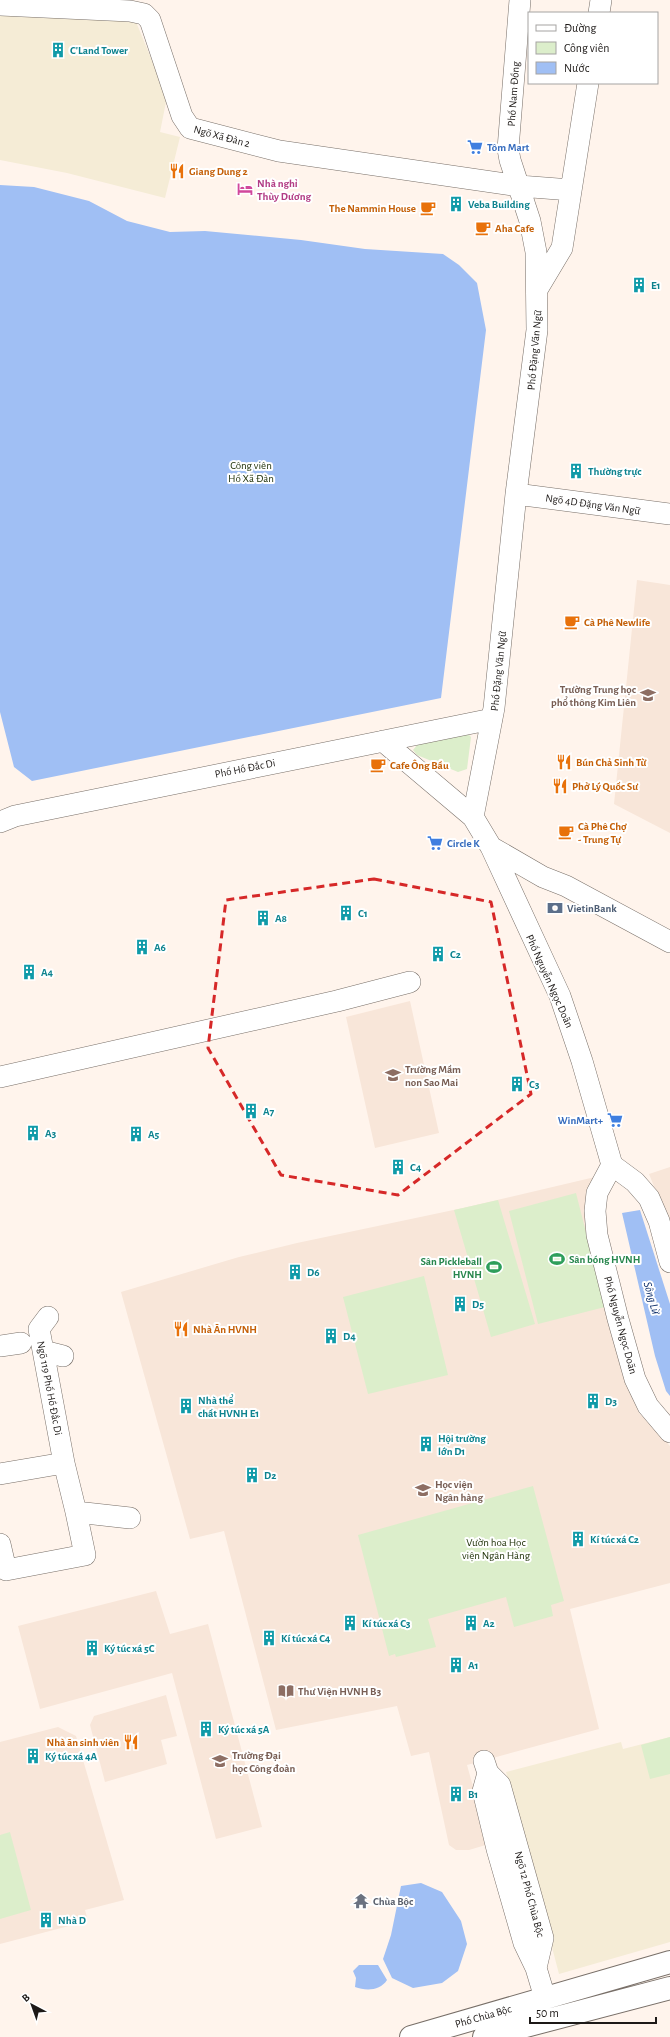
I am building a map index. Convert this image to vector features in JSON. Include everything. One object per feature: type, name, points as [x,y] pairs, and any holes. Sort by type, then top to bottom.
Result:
[{"type":"main road","name":"Phố Chùa Bộc","points":[[411,2037],[670,1962]]},
{"type":"main road","name":"Phố Chùa Bộc","points":[[484,2037],[551,2018],[670,1988]]},
{"type":"main road","points":[[546,1998],[551,2018]]},
{"type":"street","name":"Phố Nam Đồng","points":[[518,186],[508,149],[520,0]]},
{"type":"street","points":[[599,12],[601,0]]},
{"type":"street","name":"Ngõ Xã Đàn 2","points":[[0,5],[130,11],[144,14],[150,20],[182,116],[190,128],[279,151],[518,186],[570,190]]},
{"type":"street","name":"Phố Đặng Văn Ngữ","points":[[538,288],[562,248],[588,84]]},
{"type":"street","name":"Phố Đặng Văn Ngữ","points":[[473,817],[492,719],[516,494],[537,330],[538,288],[536,252],[530,221],[518,186]]},
{"type":"street","name":"Ngõ 4D Đặng Văn Ngữ","points":[[516,494],[670,514]]},
{"type":"street","name":"Phố Hồ Đắc Di","points":[[0,822],[30,813],[492,719]]},
{"type":"street","points":[[383,741],[473,817],[491,847],[543,877],[566,886],[668,934]]},
{"type":"street","name":"Phố Nguyễn Ngọc Doãn","points":[[491,847],[560,996],[571,1026],[612,1164],[597,1193],[595,1211],[598,1235],[618,1319],[636,1378],[648,1406],[670,1432]]},
{"type":"street","points":[[518,906],[524,891],[533,881],[543,877]]},
{"type":"street","points":[[0,1077],[337,1001],[410,982]]},
{"type":"street","points":[[612,1164],[635,1182],[649,1198],[658,1221],[670,1262]]},
{"type":"street","name":"Ngõ 119 Phố Hồ Đắc Di","points":[[48,1317],[39,1329],[64,1463],[76,1512]]},
{"type":"street","points":[[0,1346],[21,1343]]},
{"type":"street","points":[[43,1351],[63,1356]]},
{"type":"street","points":[[0,1474],[64,1463]]},
{"type":"street","points":[[0,1544],[6,1570],[85,1554],[76,1512],[130,1518]]},
{"type":"street","name":"Ngõ 12 Phố Chùa Bộc","points":[[486,1767],[483,1791],[507,1846],[524,1943],[536,1968],[546,1998]]},
{"type":"highlighted area","points":[[374,879],[491,902],[531,1094],[398,1195],[281,1175],[208,1048],[226,900]]},
{"type":"shaded area","points":[[0,11],[134,17],[167,97],[160,132],[180,137],[165,198],[67,173],[0,160]]},
{"type":"shaded area","name":"Trường Trung học phổ thông Kim Liên","points":[[637,580],[670,585],[670,833],[614,804]]},
{"type":"shaded area","name":"Trường Mầm non Sao Mai","points":[[410,1001],[439,1133],[375,1148],[346,1017]]},
{"type":"shaded area","points":[[670,1167],[670,1226],[649,1174]]},
{"type":"shaded area","name":"Học viện Ngân hàng","points":[[595,1177],[628,1383],[639,1413],[670,1446],[670,1583],[570,1609],[599,1729],[467,1765],[489,1844],[469,1850],[456,1850],[449,1845],[429,1752],[411,1756],[397,1706],[276,1730],[224,1531],[190,1539],[121,1292],[239,1257],[297,1243],[463,1208]]},
{"type":"shaded area","name":"Trường Đại học Công đoàn","points":[[156,1591],[170,1634],[208,1624],[262,1827],[216,1839],[172,1673],[40,1709],[18,1626]]},
{"type":"shaded area","name":"Nhà ăn sinh viên","points":[[166,1695],[177,1736],[161,1740],[167,1764],[105,1782],[90,1725],[94,1716]]},
{"type":"shaded area","points":[[58,1727],[76,1736],[124,1900],[85,1910],[88,1921],[0,1944],[0,1742]]},
{"type":"shaded area","points":[[670,1737],[670,1942],[559,1974],[506,1772],[621,1742],[623,1749]]},
{"type":"green space","points":[[467,733],[471,737],[467,769],[458,772],[417,755],[413,750],[418,744]]},
{"type":"green space","name":"Sân bóng HVNH","points":[[576,1193],[605,1307],[538,1324],[509,1211]]},
{"type":"green space","name":"Sân Pickleball HVNH","points":[[498,1200],[535,1324],[491,1337],[454,1210]]},
{"type":"green space","points":[[424,1276],[448,1375],[368,1394],[343,1297]]},
{"type":"green space","name":"Vườn hoa Học viện Ngân Hàng","points":[[533,1486],[564,1601],[551,1605],[553,1616],[514,1627],[506,1597],[428,1619],[436,1647],[396,1657],[395,1654],[389,1656],[358,1535]]},
{"type":"green space","points":[[670,1737],[670,1774],[650,1779],[641,1745]]},
{"type":"green space","points":[[10,1832],[31,1910],[0,1919],[0,1835]]},
{"type":"water","name":"Công viên Hồ Xã Đàn","points":[[0,185],[34,187],[89,201],[127,221],[170,232],[205,231],[301,240],[365,249],[443,254],[459,265],[477,283],[486,330],[441,698],[32,781],[14,767],[0,712]]},
{"type":"water","name":"Sông Lừ","points":[[640,1210],[670,1304],[670,1396],[666,1391],[655,1356],[622,1213]]},
{"type":"water","points":[[421,1883],[442,1892],[461,1921],[467,1944],[458,1971],[442,1983],[413,1988],[392,1978],[383,1959],[391,1935],[401,1886]]},
{"type":"water","points":[[359,1965],[378,1965],[387,1980],[384,1984],[377,1988],[364,1989],[355,1987],[356,1978],[353,1971]]},
{"type":"place","name":"C'Land Tower","points":[[58,50]]},
{"type":"place","name":"Tôm Mart","points":[[475,147]]},
{"type":"place","name":"Giang Dung 2","points":[[177,171]]},
{"type":"place","name":"Nhà nghỉ Thùy Dương","points":[[245,189]]},
{"type":"place","name":"Veba Building","points":[[456,204]]},
{"type":"place","name":"The Nammin House","points":[[428,208]]},
{"type":"place","name":"Aha Cafe","points":[[483,228]]},
{"type":"place","name":"E1","points":[[639,285]]},
{"type":"place","name":"Thường trực","points":[[576,471]]},
{"type":"place","name":"Cà Phê Newlife","points":[[572,622]]},
{"type":"place","name":"Trường Trung học phổ thông Kim Liên","points":[[648,695]]},
{"type":"place","name":"Bún Chả Sinh Từ","points":[[564,762]]},
{"type":"place","name":"Cafe Ông Bầu","points":[[378,765]]},
{"type":"place","name":"Phở Lý Quốc Sư","points":[[560,786]]},
{"type":"place","name":"Cà Phê Chợ - Trung Tự","points":[[566,832]]},
{"type":"place","name":"Circle K","points":[[435,843]]},
{"type":"place","name":"VietinBank","points":[[555,908]]},
{"type":"place","name":"C1","points":[[346,913]]},
{"type":"place","name":"A8","points":[[263,918]]},
{"type":"place","name":"A6","points":[[142,947]]},
{"type":"place","name":"C2","points":[[438,954]]},
{"type":"place","name":"A4","points":[[29,972]]},
{"type":"place","name":"Trường Mầm non Sao Mai","points":[[393,1075]]},
{"type":"place","name":"C3","points":[[517,1084]]},
{"type":"place","name":"A7","points":[[251,1111]]},
{"type":"place","name":"WinMart+","points":[[615,1120]]},
{"type":"place","name":"A3","points":[[33,1133]]},
{"type":"place","name":"A5","points":[[136,1134]]},
{"type":"place","name":"C4","points":[[398,1167]]},
{"type":"place","name":"Sân bóng HVNH","points":[[557,1259]]},
{"type":"place","name":"Sân Pickleball HVNH","points":[[494,1267]]},
{"type":"place","name":"D6","points":[[295,1272]]},
{"type":"place","name":"D5","points":[[460,1304]]},
{"type":"place","name":"Nhà Ăn HVNH","points":[[181,1329]]},
{"type":"place","name":"D4","points":[[331,1336]]},
{"type":"place","name":"D3","points":[[593,1401]]},
{"type":"place","name":"Nhà thể chất HVNH E1","points":[[186,1406]]},
{"type":"place","name":"Hội trường lớn D1","points":[[426,1444]]},
{"type":"place","name":"D2","points":[[252,1475]]},
{"type":"place","name":"Học viện Ngân hàng","points":[[423,1490]]},
{"type":"place","name":"Kí túc xá C2","points":[[578,1539]]},
{"type":"place","name":"Kí túc xá C3","points":[[350,1623]]},
{"type":"place","name":"A2","points":[[471,1623]]},
{"type":"place","name":"Kí túc xá C4","points":[[269,1638]]},
{"type":"place","name":"Ký túc xá 5C","points":[[92,1648]]},
{"type":"place","name":"A1","points":[[456,1665]]},
{"type":"place","name":"Thư Viện HVNH B3","points":[[286,1691]]},
{"type":"place","name":"Ký túc xá 5A","points":[[206,1729]]},
{"type":"place","name":"Nhà ăn sinh viên","points":[[131,1742]]},
{"type":"place","name":"Ký túc xá 4A","points":[[33,1756]]},
{"type":"place","name":"Trường Đại học Công đoàn","points":[[220,1761]]},
{"type":"place","name":"B1","points":[[456,1794]]},
{"type":"place","name":"Chùa Bộc","points":[[361,1901]]},
{"type":"place","name":"Nhà D","points":[[46,1920]]}]
